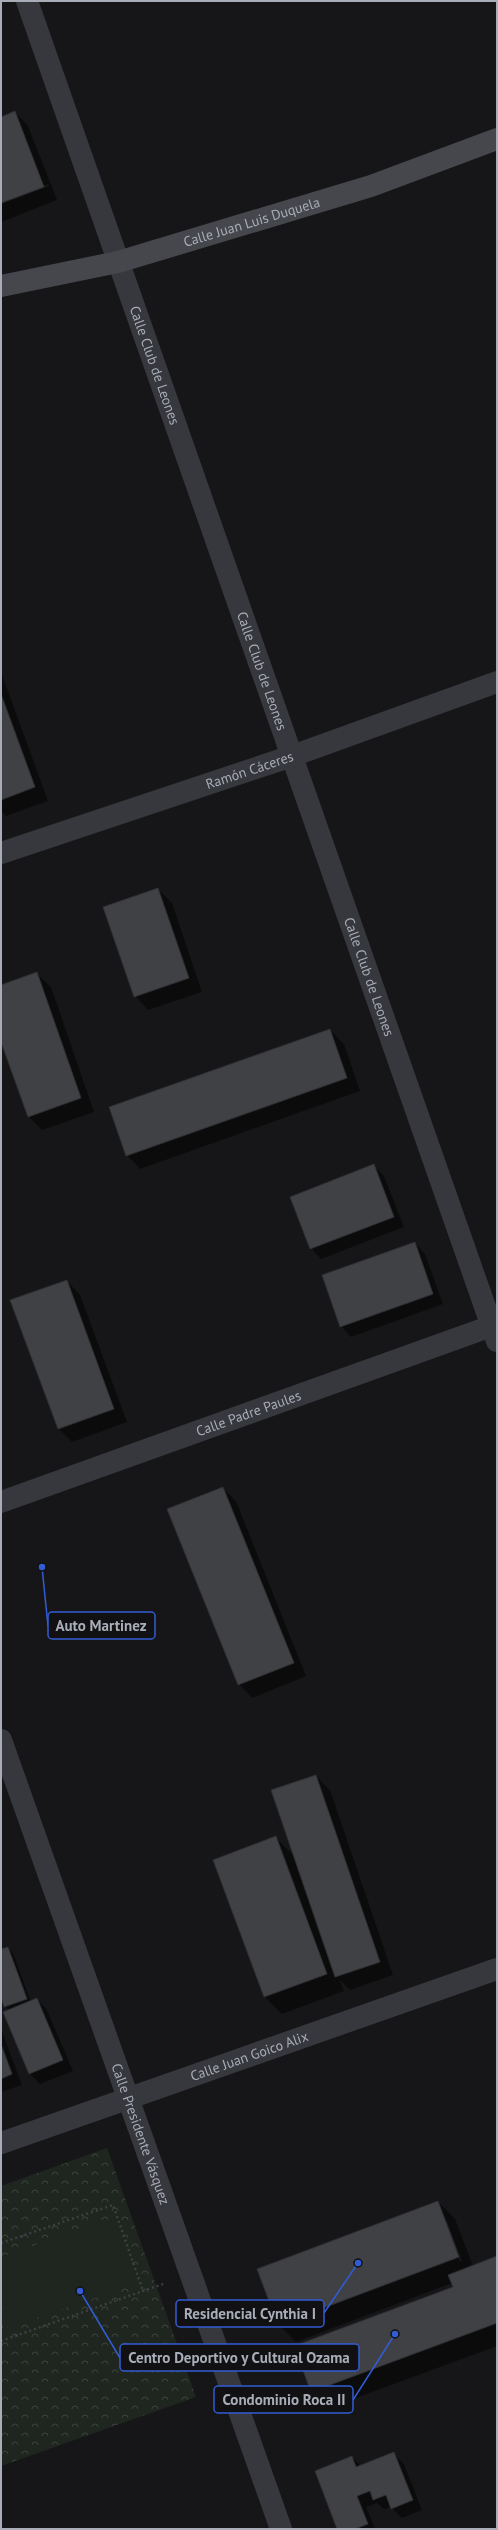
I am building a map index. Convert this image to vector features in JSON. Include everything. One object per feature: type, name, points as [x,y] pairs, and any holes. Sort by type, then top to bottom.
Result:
[{"type":"main road","name":"Calle Juan Luis Duquela","points":[[1,286],[118,262],[371,186],[497,139]]},
{"type":"street","name":"Calle Club de Leones","points":[[27,1],[495,1330]]},
{"type":"street","name":"Ramón Cáceres","points":[[1,853],[292,756],[497,682]]},
{"type":"street","name":"Calle Padre Paules","points":[[1,1502],[495,1330]]},
{"type":"street","name":"Calle Presidente Vásquez","points":[[1,1740],[280,2529]]},
{"type":"street","name":"Calle Juan Goico Alix","points":[[1,2143],[497,1969]]},
{"type":"path","points":[[1,2243],[113,2204],[143,2291],[1,2341]]},
{"type":"green space","points":[[107,2148],[196,2397],[1,2466],[1,2186]]},
{"type":"green space","points":[[116,2217],[139,2283],[3,2329],[1,2257]]},
{"type":"building","points":[[15,111],[44,187],[1,203],[1,117]]},
{"type":"building","points":[[1,694],[35,787],[1,800]]},
{"type":"building","points":[[158,888],[189,978],[134,997],[103,907]]},
{"type":"building","points":[[37,972],[81,1098],[28,1117],[1,1042],[1,985]]},
{"type":"building","points":[[330,1029],[347,1078],[126,1156],[109,1107]]},
{"type":"building","points":[[374,1164],[394,1217],[310,1249],[290,1197]]},
{"type":"building","points":[[415,1242],[433,1294],[340,1327],[322,1275]]},
{"type":"building","points":[[67,1280],[114,1409],[58,1429],[10,1300]]},
{"type":"building","points":[[223,1487],[294,1663],[238,1685],[167,1509]]},
{"type":"building","points":[[316,1775],[380,1962],[335,1977],[271,1790]]},
{"type":"building","points":[[276,1836],[327,1974],[264,1997],[213,1860]]},
{"type":"building","points":[[8,1947],[27,1999],[4,2007],[1,1998],[1,1949]]},
{"type":"building","points":[[37,1998],[63,2060],[29,2074],[3,2012]]},
{"type":"building","points":[[1,2044],[12,2074],[1,2079]]},
{"type":"building","points":[[438,2201],[459,2257],[278,2325],[257,2269]]},
{"type":"building","points":[[497,2256],[497,2323],[311,2392],[294,2346],[453,2287],[448,2275]]},
{"type":"building","points":[[394,2452],[413,2500],[391,2509],[386,2495],[373,2500],[370,2491],[357,2496],[368,2524],[355,2529],[337,2529],[315,2471],[352,2456],[356,2467]]},
{"type":"place","name":"Auto Martinez","points":[[42,1567]]},
{"type":"place","name":"Residencial Cynthia I","points":[[358,2263]]},
{"type":"place","name":"Centro Deportivo y Cultural Ozama","points":[[80,2291]]},
{"type":"place","name":"Condominio Roca II","points":[[395,2334]]}]
